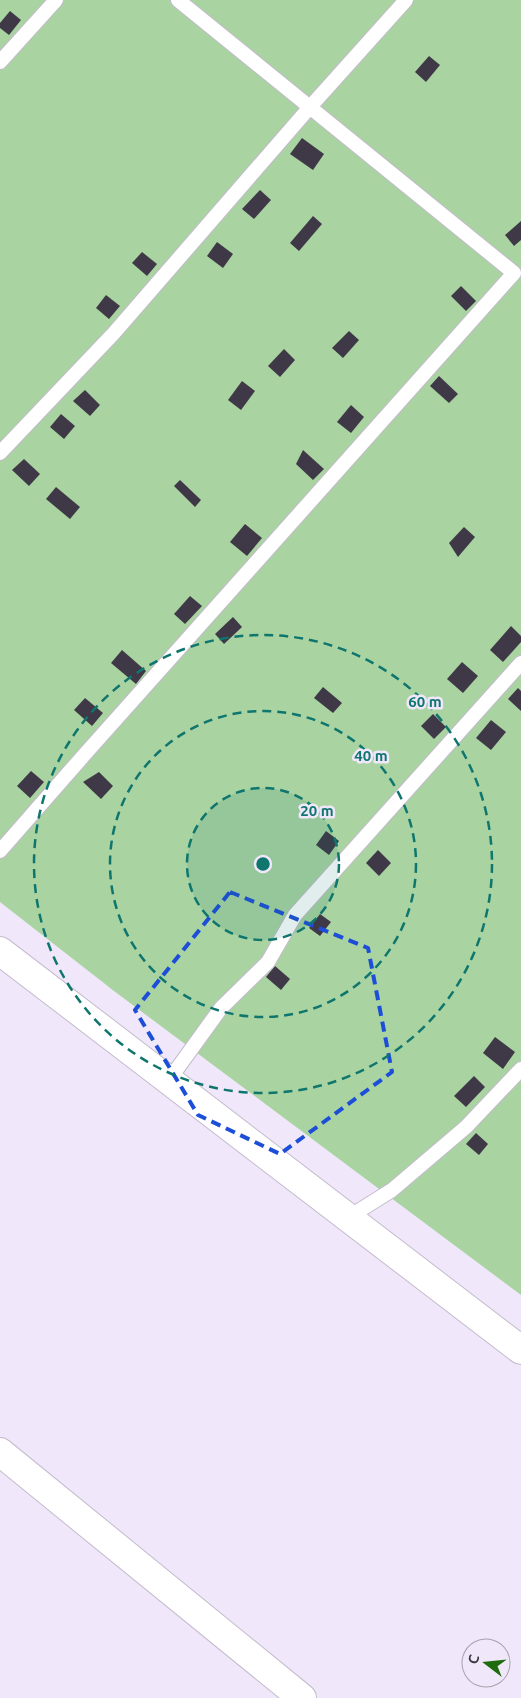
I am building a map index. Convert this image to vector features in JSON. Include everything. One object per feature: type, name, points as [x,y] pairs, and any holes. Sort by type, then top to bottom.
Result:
[{"type":"main road","points":[[0,951],[521,1350]]},
{"type":"main road","points":[[0,1452],[302,1698]]},
{"type":"lane","points":[[0,62],[56,0]]},
{"type":"lane","points":[[0,851],[84,754],[519,272],[178,0]]},
{"type":"lane","points":[[0,453],[114,333],[310,107],[406,0]]},
{"type":"lane","points":[[169,1080],[221,1008],[268,962],[295,915],[521,663]]},
{"type":"lane","points":[[349,1217],[392,1190],[459,1133],[521,1068]]},
{"type":"highlighted area","points":[[230,892],[368,948],[392,1072],[280,1154],[198,1115],[135,1010]]},
{"type":"green space","points":[[0,0],[521,0],[521,1295],[114,991],[0,902]]},
{"type":"building","points":[[10,11],[21,20],[9,35],[0,28],[0,23]]},
{"type":"building","points":[[429,56],[440,65],[426,82],[415,72]]},
{"type":"building","points":[[302,138],[324,154],[313,170],[290,154]]},
{"type":"building","points":[[260,190],[271,200],[254,219],[242,209]]},
{"type":"building","points":[[313,216],[322,224],[299,251],[290,243]]},
{"type":"building","points":[[521,221],[521,240],[514,246],[505,235]]},
{"type":"building","points":[[217,242],[233,254],[223,268],[207,256]]},
{"type":"building","points":[[142,252],[157,264],[147,276],[132,263]]},
{"type":"building","points":[[461,286],[476,301],[466,311],[451,296]]},
{"type":"building","points":[[106,295],[120,306],[109,319],[96,308]]},
{"type":"building","points":[[349,331],[359,340],[343,358],[332,348]]},
{"type":"building","points":[[284,349],[295,360],[280,377],[268,366]]},
{"type":"building","points":[[439,376],[458,394],[449,403],[430,386]]},
{"type":"building","points":[[242,381],[255,391],[241,410],[228,400]]},
{"type":"building","points":[[85,390],[100,405],[90,416],[73,401]]},
{"type":"building","points":[[351,405],[364,417],[351,433],[337,422]]},
{"type":"building","points":[[61,414],[75,426],[64,439],[50,427]]},
{"type":"building","points":[[303,450],[324,469],[313,480],[296,464]]},
{"type":"building","points":[[24,459],[40,474],[29,486],[12,470]]},
{"type":"building","points":[[180,480],[201,500],[195,507],[174,486]]},
{"type":"building","points":[[56,487],[80,507],[70,519],[46,499]]},
{"type":"building","points":[[245,524],[262,538],[247,556],[230,542]]},
{"type":"building","points":[[464,527],[475,537],[458,557],[449,543]]},
{"type":"building","points":[[190,596],[202,606],[185,624],[174,614]]},
{"type":"building","points":[[233,617],[242,627],[224,644],[215,634]]},
{"type":"building","points":[[511,626],[521,636],[521,642],[503,662],[490,650]]},
{"type":"building","points":[[122,650],[146,671],[136,684],[111,663]]},
{"type":"building","points":[[462,662],[478,676],[463,693],[447,679]]},
{"type":"building","points":[[323,687],[342,703],[333,713],[314,698]]},
{"type":"building","points":[[518,688],[521,691],[521,711],[508,699]]},
{"type":"building","points":[[85,698],[103,713],[92,726],[74,710]]},
{"type":"building","points":[[433,714],[446,727],[434,739],[421,726]]},
{"type":"building","points":[[491,720],[506,732],[491,750],[476,738]]},
{"type":"building","points":[[31,771],[44,782],[30,798],[17,786]]},
{"type":"building","points":[[99,772],[113,786],[101,799],[83,782]]},
{"type":"building","points":[[326,831],[339,841],[329,855],[316,845]]},
{"type":"building","points":[[378,850],[391,863],[379,876],[366,863]]},
{"type":"building","points":[[320,914],[331,922],[320,936],[309,928]]},
{"type":"building","points":[[275,966],[290,979],[281,990],[266,977]]},
{"type":"building","points":[[495,1037],[515,1052],[503,1069],[483,1053]]},
{"type":"building","points":[[474,1076],[485,1087],[466,1107],[454,1096]]},
{"type":"building","points":[[476,1133],[488,1144],[479,1155],[466,1144]]}]
